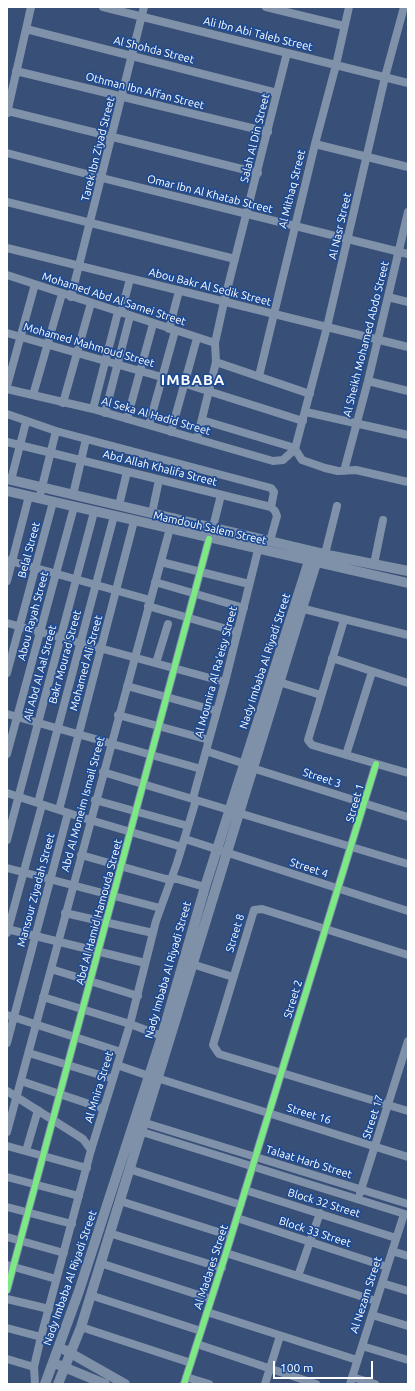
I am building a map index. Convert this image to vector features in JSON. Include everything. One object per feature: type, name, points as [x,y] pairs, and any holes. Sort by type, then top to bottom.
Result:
[{"type":"main road","name":"Mamdouh Salem Street","points":[[9,480],[173,517],[324,554],[408,571]]},
{"type":"main road","name":"Mamdouh Salem Street","points":[[7,491],[209,539],[408,583]]},
{"type":"main road","name":"Nady Imbaba Al Riyadi Street","points":[[45,1384],[60,1348],[138,1126],[153,1077],[192,964],[222,851],[312,562]]},
{"type":"main road","points":[[384,578],[387,567]]},
{"type":"main road","name":"Nady Imbaba Al Riyadi Street","points":[[248,766],[279,682],[298,608]]},
{"type":"main road","name":"Nady Imbaba Al Riyadi Street","points":[[153,1077],[162,1036],[205,887],[222,851]]},
{"type":"main road","name":"Nady Imbaba Al Riyadi Street","points":[[58,1384],[81,1327],[120,1201],[129,1169],[138,1126]]},
{"type":"main road","points":[[60,1348],[125,1384]]},
{"type":"main road","points":[[54,1362],[104,1384]]},
{"type":"street","points":[[31,7],[7,112],[258,173]]},
{"type":"street","name":"Ali Ibn Abi Taleb Street","points":[[103,7],[408,83]]},
{"type":"street","name":"Tarek Ibn Ziyad Street","points":[[72,297],[144,7]]},
{"type":"street","points":[[266,7],[344,26]]},
{"type":"street","name":"Al Mithaq Street","points":[[259,376],[349,7]]},
{"type":"street","name":"Al Nasr Street","points":[[295,449],[306,412],[327,327],[385,77],[404,7]]},
{"type":"street","name":"Al Shohda Street","points":[[26,29],[277,93]]},
{"type":"street","name":"Salah Al Din Street","points":[[197,439],[216,362],[215,343],[224,302],[258,173],[287,53]]},
{"type":"street","name":"Othman Ibn Affan Street","points":[[16,71],[268,132]]},
{"type":"street","points":[[315,144],[408,167]]},
{"type":"street","name":"Omar Ibn Al Khatab Street","points":[[7,153],[408,254]]},
{"type":"street","points":[[7,202],[235,259]]},
{"type":"street","name":"Al Sheikh Mohamed Abdo Street","points":[[344,471],[368,381],[408,212]]},
{"type":"street","name":"Abou Bakr Al Sedik Street","points":[[7,248],[408,347]]},
{"type":"street","name":"Mohamed Abd Al Samei Street","points":[[7,275],[91,304],[215,343]]},
{"type":"street","points":[[93,409],[105,361],[130,279]]},
{"type":"street","points":[[7,386],[34,284]]},
{"type":"street","points":[[149,425],[162,377],[179,291]]},
{"type":"street","points":[[33,395],[62,294]]},
{"type":"street","points":[[388,297],[408,302]]},
{"type":"street","points":[[63,403],[91,304]]},
{"type":"street","points":[[105,413],[130,316]]},
{"type":"street","points":[[127,419],[153,324]]},
{"type":"street","name":"Mohamed Mahmoud Street","points":[[7,333],[210,391],[303,421]]},
{"type":"street","points":[[171,432],[186,384],[197,338]]},
{"type":"street","points":[[216,362],[310,394]]},
{"type":"street","points":[[368,381],[408,391]]},
{"type":"street","name":"Al Seka Al Hadid Street","points":[[7,389],[93,409],[276,461],[286,458],[295,449]]},
{"type":"street","points":[[306,412],[408,435]]},
{"type":"street","points":[[7,414],[26,422],[56,431],[271,488],[274,492],[271,507],[275,510],[277,516],[270,541]]},
{"type":"street","points":[[202,420],[295,449],[299,458],[304,461],[331,470],[356,470],[408,482]]},
{"type":"street","points":[[9,480],[26,422]]},
{"type":"street","points":[[39,499],[56,431]]},
{"type":"street","points":[[73,494],[86,439]]},
{"type":"street","name":"Abd Allah Khalifa Street","points":[[7,442],[271,507]]},
{"type":"street","points":[[119,505],[127,472]]},
{"type":"street","points":[[152,513],[159,480]]},
{"type":"street","points":[[213,527],[221,495]]},
{"type":"street","points":[[7,581],[9,561],[28,496]]},
{"type":"street","name":"Belal Street","points":[[7,673],[53,502]]},
{"type":"street","points":[[324,554],[337,506]]},
{"type":"street","name":"Abou Rayah Street","points":[[7,754],[74,507]]},
{"type":"street","name":"Ali Abd Al Aal Street","points":[[7,840],[94,512]]},
{"type":"street","name":"Bakr Mourad Street","points":[[7,930],[24,872],[58,729],[114,516]]},
{"type":"street","name":"Abd Al Moneim Ismail Street","points":[[7,1132],[95,800],[173,517]]},
{"type":"street","points":[[374,564],[383,520]]},
{"type":"street","name":"Mohamed Ali Street","points":[[59,810],[134,521]]},
{"type":"street","name":"Abd Al Hamid Hamouda Street","points":[[7,1290],[10,1266],[20,1241],[44,1156],[209,539]]},
{"type":"street","name":"Al Mounira Al Ra'eisy Street","points":[[194,799],[258,550]]},
{"type":"street","points":[[9,561],[116,590],[188,618],[238,632]]},
{"type":"street","points":[[160,562],[249,584]]},
{"type":"street","points":[[155,582],[244,608]]},
{"type":"street","points":[[298,608],[408,635]]},
{"type":"street","points":[[344,620],[308,740],[312,745],[408,773]]},
{"type":"street","points":[[7,623],[225,682]]},
{"type":"street","points":[[156,663],[168,624]]},
{"type":"street","points":[[332,658],[408,683]]},
{"type":"street","points":[[346,755],[372,672]]},
{"type":"street","points":[[279,682],[321,695]]},
{"type":"street","points":[[126,686],[217,711]]},
{"type":"street","points":[[7,714],[201,769]]},
{"type":"street","points":[[118,715],[209,740]]},
{"type":"street","name":"Street 3","points":[[206,751],[248,766],[408,817]]},
{"type":"street","name":"Street 1","points":[[352,847],[376,764]]},
{"type":"street","points":[[103,772],[408,864]]},
{"type":"street","name":"Street 4","points":[[7,793],[130,832],[222,851],[408,911]]},
{"type":"street","name":"Al Mnira Street","points":[[35,1384],[34,1367],[41,1337],[91,1150],[138,996],[145,963],[160,908],[184,843],[194,799]]},
{"type":"street","points":[[95,800],[188,826]]},
{"type":"street","name":"Mansour Ziyadah Street","points":[[7,1043],[10,1016],[35,936],[68,813]]},
{"type":"street","name":"Street 2","points":[[255,1157],[352,847]]},
{"type":"street","points":[[81,855],[166,880],[171,879],[205,887]]},
{"type":"street","points":[[7,868],[160,908]]},
{"type":"street","name":"Street 8","points":[[281,1072],[219,1054],[214,1048],[213,1041],[254,910],[262,909],[408,955]]},
{"type":"street","points":[[65,913],[153,933]]},
{"type":"street","points":[[7,930],[99,950],[145,963]]},
{"type":"street","points":[[192,964],[233,977]]},
{"type":"street","points":[[51,969],[138,996]]},
{"type":"street","points":[[43,997],[130,1024],[162,1036]]},
{"type":"street","points":[[10,1016],[121,1052]]},
{"type":"street","name":"Street 17","points":[[358,1199],[408,1041]]},
{"type":"street","points":[[29,1053],[113,1079]]},
{"type":"street","name":"Street 16","points":[[117,1065],[408,1157]]},
{"type":"street","points":[[281,1072],[408,1111]]},
{"type":"street","points":[[21,1081],[104,1109]]},
{"type":"street","points":[[7,1091],[82,1139],[91,1150]]},
{"type":"street","points":[[26,1151],[38,1110]]},
{"type":"street","name":"Talaat Harb Street","points":[[138,1126],[255,1157],[408,1204]]},
{"type":"street","name":"Talaat Harb Street","points":[[138,1126],[252,1166],[406,1214]]},
{"type":"street","points":[[7,1146],[87,1168]]},
{"type":"street","name":"Al Madares Street","points":[[185,1380],[222,1268],[255,1157]]},
{"type":"street","points":[[129,1169],[241,1205]]},
{"type":"street","points":[[7,1177],[79,1196]]},
{"type":"street","name":"Block 32 Street","points":[[245,1190],[396,1238]]},
{"type":"street","points":[[120,1201],[231,1236]]},
{"type":"street","points":[[7,1207],[72,1224]]},
{"type":"street","points":[[298,1276],[320,1213]]},
{"type":"street","name":"Al Nezam Street","points":[[351,1380],[396,1238],[406,1214]]},
{"type":"street","name":"Block 33 Street","points":[[237,1218],[387,1267]]},
{"type":"street","points":[[109,1233],[222,1268]]},
{"type":"street","points":[[7,1237],[64,1253]]},
{"type":"street","points":[[392,1251],[408,1256]]},
{"type":"street","points":[[226,1253],[376,1300]]},
{"type":"street","points":[[100,1263],[211,1299]]},
{"type":"street","points":[[10,1266],[56,1279]]},
{"type":"street","points":[[382,1283],[408,1291]]},
{"type":"street","points":[[90,1295],[201,1331]]},
{"type":"street","points":[[7,1298],[48,1310]]},
{"type":"street","points":[[207,1312],[357,1360]]},
{"type":"street","points":[[372,1315],[408,1326]]},
{"type":"street","points":[[81,1327],[190,1363]]},
{"type":"street","points":[[7,1328],[41,1337]]},
{"type":"street","points":[[265,1384],[280,1336]]},
{"type":"street","points":[[197,1344],[316,1384]]},
{"type":"street","points":[[362,1346],[408,1360]]},
{"type":"street","points":[[7,1359],[34,1367]]},
{"type":"street","points":[[185,1380],[209,1384]]},
{"type":"street","points":[[351,1380],[375,1384]]},
{"type":"cycle path","points":[[7,1290],[209,539]]},
{"type":"cycle path","points":[[184,1384],[226,1253],[376,764]]},
{"type":"district","name":"IMBABA","points":[[193,380]]}]
